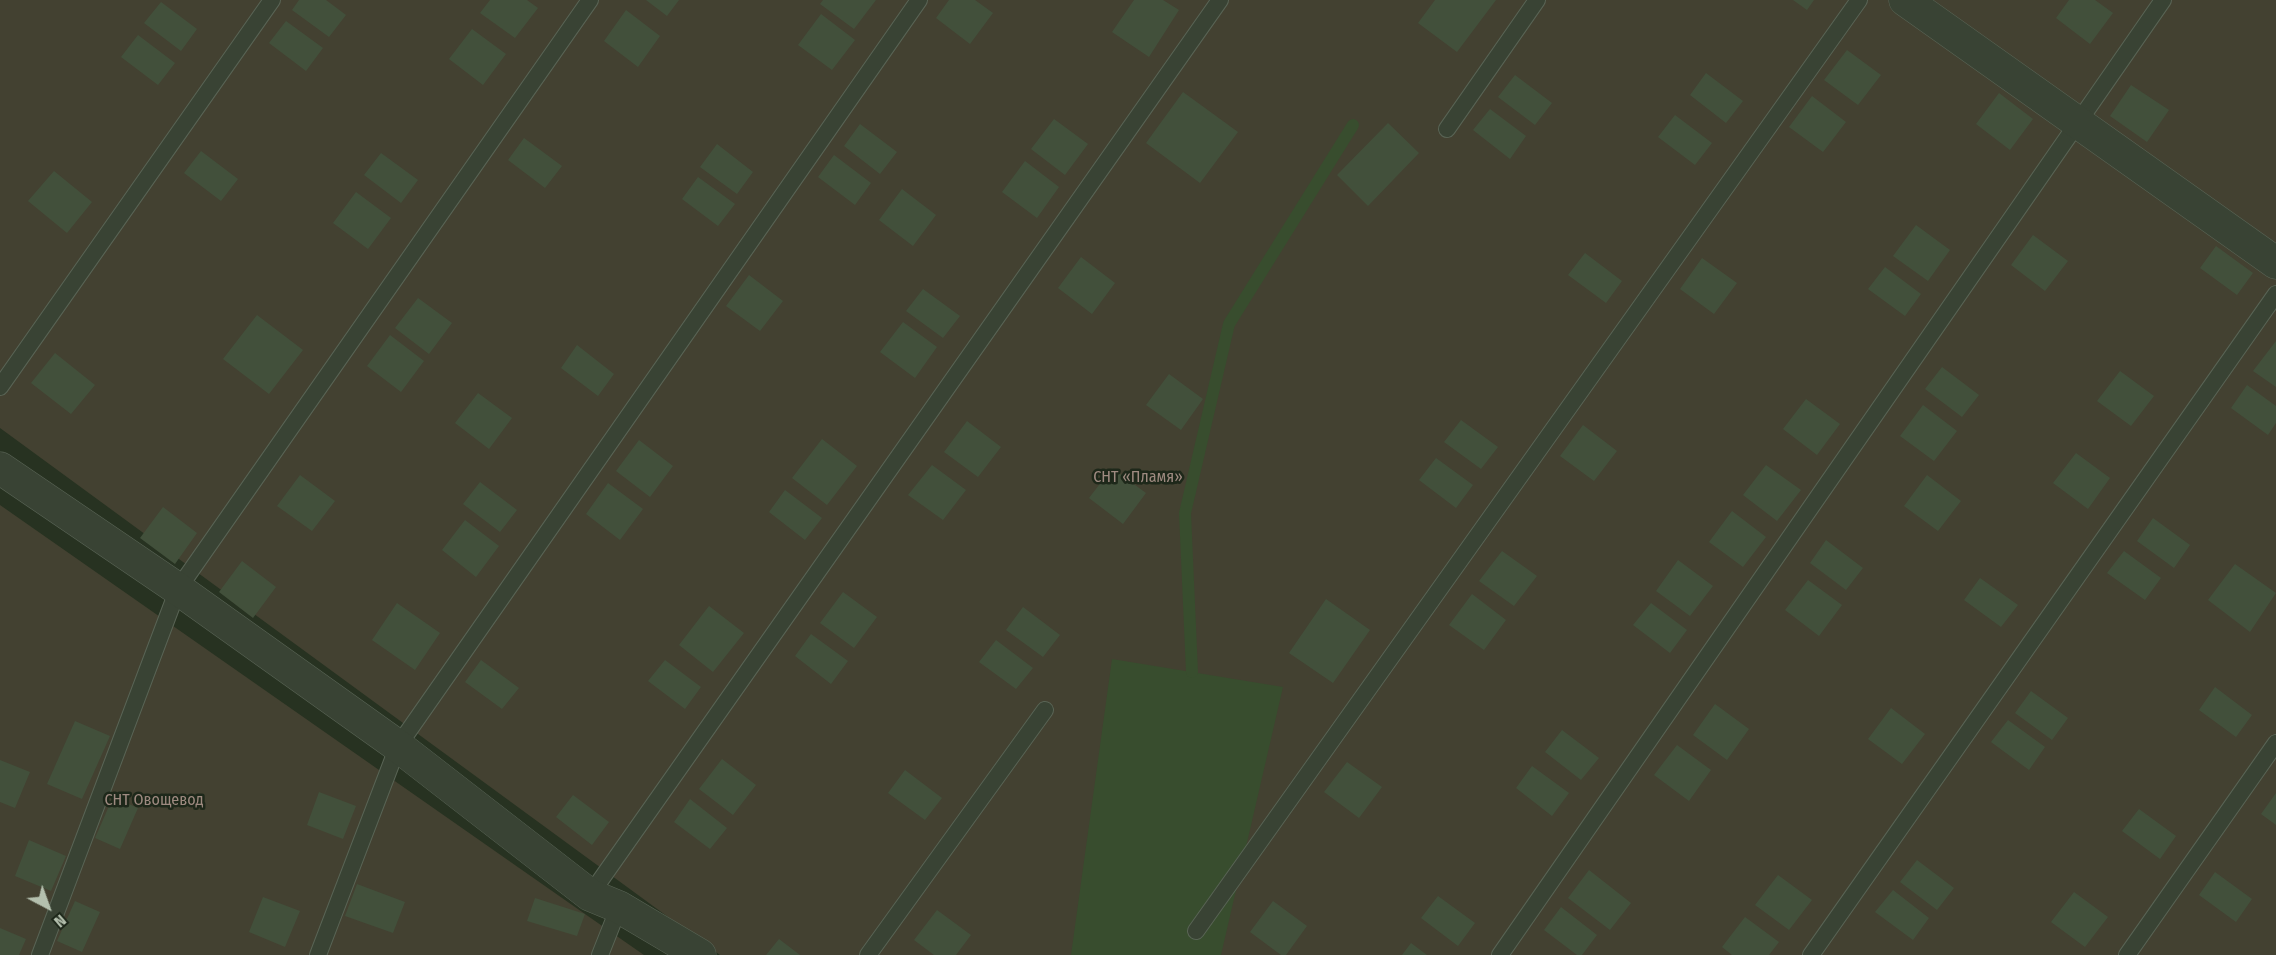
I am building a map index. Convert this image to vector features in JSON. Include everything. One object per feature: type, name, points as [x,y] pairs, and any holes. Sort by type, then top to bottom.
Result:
[{"type":"street","points":[[1905,0],[2276,263]]},
{"type":"street","points":[[0,468],[178,589],[398,746],[590,896],[620,907],[699,955]]},
{"type":"lane","points":[[0,387],[272,0]]},
{"type":"lane","points":[[40,955],[178,589],[590,0]]},
{"type":"lane","points":[[318,955],[398,746],[919,0]]},
{"type":"lane","points":[[590,896],[1220,0]]},
{"type":"lane","points":[[1447,129],[1537,0]]},
{"type":"lane","points":[[1196,931],[1859,0]]},
{"type":"lane","points":[[1500,955],[2163,0]]},
{"type":"lane","points":[[1812,955],[2276,294]]},
{"type":"lane","points":[[868,955],[1045,710]]},
{"type":"lane","points":[[2127,955],[2276,743]]},
{"type":"lane","points":[[600,955],[620,907]]},
{"type":"green space","name":"СНТ «Пламя»","points":[[0,0],[2276,0],[2276,955],[720,955],[0,428]]},
{"type":"green space","name":"СНТ Овощевод","points":[[0,505],[585,914],[644,955],[0,955]]},
{"type":"shaded area","points":[[1112,659],[1283,687],[1221,955],[1071,955]]},
{"type":"building","points":[[299,0],[326,0],[346,15],[329,37],[292,10]]},
{"type":"building","points":[[490,0],[527,0],[538,8],[515,38],[480,13]]},
{"type":"building","points":[[646,0],[679,0],[667,16]]},
{"type":"building","points":[[823,0],[876,0],[854,29],[820,4]]},
{"type":"building","points":[[949,0],[975,0],[993,13],[970,44],[936,18]]},
{"type":"building","points":[[1134,0],[1163,0],[1179,10],[1149,57],[1112,32]]},
{"type":"building","points":[[1435,0],[1496,0],[1457,52],[1418,23]]},
{"type":"building","points":[[1793,0],[1814,0],[1807,10]]},
{"type":"building","points":[[2069,0],[2095,0],[2113,13],[2090,44],[2056,18]]},
{"type":"building","points":[[161,2],[197,29],[181,51],[144,23]]},
{"type":"building","points":[[626,10],[660,36],[638,67],[604,41]]},
{"type":"building","points":[[821,14],[855,40],[832,70],[798,45]]},
{"type":"building","points":[[286,21],[323,48],[306,71],[269,43]]},
{"type":"building","points":[[472,29],[506,54],[483,85],[449,59]]},
{"type":"building","points":[[138,35],[175,63],[158,85],[121,57]]},
{"type":"building","points":[[1847,50],[1881,75],[1858,105],[1824,80]]},
{"type":"building","points":[[1706,73],[1743,101],[1726,123],[1690,95]]},
{"type":"building","points":[[1515,75],[1552,103],[1535,125],[1498,97]]},
{"type":"building","points":[[2131,85],[2169,110],[2147,142],[2110,116]]},
{"type":"building","points":[[1183,92],[1238,132],[1200,183],[1146,143]]},
{"type":"building","points":[[1999,93],[2033,119],[2010,150],[1976,124]]},
{"type":"building","points":[[1812,96],[1846,122],[1823,152],[1789,127]]},
{"type":"building","points":[[1490,109],[1526,136],[1510,159],[1473,130]]},
{"type":"building","points":[[1675,115],[1712,143],[1695,165],[1658,137]]},
{"type":"building","points":[[1054,119],[1088,144],[1065,175],[1031,149]]},
{"type":"building","points":[[1388,123],[1419,153],[1368,206],[1337,175]]},
{"type":"building","points":[[860,124],[897,152],[880,174],[844,146]]},
{"type":"building","points":[[524,138],[562,166],[545,188],[508,160]]},
{"type":"building","points":[[717,144],[753,172],[737,194],[700,167]]},
{"type":"building","points":[[201,151],[238,179],[221,201],[184,173]]},
{"type":"building","points":[[381,153],[418,180],[401,203],[364,175]]},
{"type":"building","points":[[834,155],[871,183],[855,205],[818,177]]},
{"type":"building","points":[[1025,161],[1059,187],[1037,218],[1002,192]]},
{"type":"building","points":[[54,171],[92,202],[67,233],[28,201]]},
{"type":"building","points":[[698,177],[735,204],[718,226],[682,199]]},
{"type":"building","points":[[902,189],[936,215],[913,246],[879,220]]},
{"type":"building","points":[[356,192],[391,218],[368,249],[333,223]]},
{"type":"building","points":[[1916,225],[1950,250],[1928,281],[1893,256]]},
{"type":"building","points":[[2033,235],[2068,261],[2045,291],[2011,265]]},
{"type":"building","points":[[2216,246],[2253,273],[2237,295],[2200,268]]},
{"type":"building","points":[[1585,253],[1622,281],[1606,303],[1568,275]]},
{"type":"building","points":[[1081,257],[1115,283],[1092,314],[1058,288]]},
{"type":"building","points":[[1702,258],[1737,283],[1714,314],[1680,289]]},
{"type":"building","points":[[1885,267],[1921,294],[1905,316],[1868,289]]},
{"type":"building","points":[[749,275],[783,301],[760,331],[726,306]]},
{"type":"building","points":[[923,289],[960,316],[943,338],[906,311]]},
{"type":"building","points":[[418,298],[452,323],[429,354],[395,328]]},
{"type":"building","points":[[257,315],[303,350],[269,394],[223,359]]},
{"type":"building","points":[[903,322],[937,347],[915,378],[880,352]]},
{"type":"building","points":[[390,335],[424,361],[401,392],[367,366]]},
{"type":"building","points":[[2276,341],[2276,387],[2253,371]]},
{"type":"building","points":[[577,345],[614,374],[598,396],[561,368]]},
{"type":"building","points":[[55,353],[95,385],[71,414],[31,383]]},
{"type":"building","points":[[1942,367],[1979,395],[1962,417],[1925,389]]},
{"type":"building","points":[[2120,371],[2154,396],[2131,426],[2097,401]]},
{"type":"building","points":[[1169,374],[1203,399],[1181,430],[1146,405]]},
{"type":"building","points":[[2247,385],[2276,406],[2276,423],[2268,435],[2231,408]]},
{"type":"building","points":[[478,393],[512,418],[489,449],[455,423]]},
{"type":"building","points":[[1806,399],[1840,424],[1817,455],[1783,429]]},
{"type":"building","points":[[1923,405],[1957,431],[1934,461],[1900,436]]},
{"type":"building","points":[[1461,420],[1498,447],[1481,469],[1444,442]]},
{"type":"building","points":[[967,421],[1001,447],[978,477],[944,452]]},
{"type":"building","points":[[1583,425],[1617,451],[1594,481],[1560,456]]},
{"type":"building","points":[[822,439],[857,466],[827,505],[792,478]]},
{"type":"building","points":[[639,440],[673,466],[650,497],[616,471]]},
{"type":"building","points":[[2076,453],[2110,478],[2088,509],[2053,483]]},
{"type":"building","points":[[1436,458],[1473,485],[1456,508],[1419,480]]},
{"type":"building","points":[[932,465],[966,490],[943,520],[908,495]]},
{"type":"building","points":[[1766,465],[1801,490],[1777,521],[1743,495]]},
{"type":"building","points":[[1112,468],[1146,493],[1123,524],[1089,498]]},
{"type":"building","points":[[300,475],[335,501],[312,531],[277,506]]},
{"type":"building","points":[[1927,475],[1961,501],[1938,531],[1904,506]]},
{"type":"building","points":[[480,482],[517,510],[500,532],[463,504]]},
{"type":"building","points":[[608,483],[643,509],[620,540],[586,514]]},
{"type":"building","points":[[785,490],[822,518],[805,540],[769,512]]},
{"type":"building","points":[[163,507],[197,533],[175,564],[140,538]]},
{"type":"building","points":[[1732,511],[1766,537],[1743,567],[1709,542]]},
{"type":"building","points":[[2153,518],[2190,545],[2174,568],[2137,541]]},
{"type":"building","points":[[465,520],[499,546],[476,577],[442,550]]},
{"type":"building","points":[[1826,540],[1863,568],[1846,590],[1810,563]]},
{"type":"building","points":[[1502,551],[1537,576],[1514,606],[1479,581]]},
{"type":"building","points":[[2124,551],[2161,578],[2145,600],[2107,573]]},
{"type":"building","points":[[1678,560],[1713,586],[1690,616],[1656,591]]},
{"type":"building","points":[[242,561],[276,587],[253,618],[219,592]]},
{"type":"building","points":[[2235,564],[2276,593],[2250,632],[2208,600]]},
{"type":"building","points":[[1980,578],[2018,605],[2001,627],[1964,600]]},
{"type":"building","points":[[1808,580],[1842,605],[1819,636],[1785,610]]},
{"type":"building","points":[[843,592],[877,617],[854,648],[820,623]]},
{"type":"building","points":[[1472,594],[1506,620],[1484,650],[1449,625]]},
{"type":"building","points":[[1326,599],[1370,630],[1333,683],[1289,653]]},
{"type":"building","points":[[397,603],[440,633],[415,670],[372,640]]},
{"type":"building","points":[[1651,603],[1687,630],[1670,653],[1633,625]]},
{"type":"building","points":[[709,606],[744,633],[713,672],[679,645]]},
{"type":"building","points":[[1023,607],[1060,635],[1043,657],[1006,630]]},
{"type":"building","points":[[811,634],[848,661],[831,684],[795,656]]},
{"type":"building","points":[[996,640],[1033,668],[1016,689],[979,662]]},
{"type":"building","points":[[481,660],[519,688],[502,709],[465,682]]},
{"type":"building","points":[[665,660],[701,687],[685,709],[648,681]]},
{"type":"building","points":[[2215,687],[2252,715],[2236,737],[2199,710]]},
{"type":"building","points":[[2031,691],[2068,718],[2052,740],[2015,713]]},
{"type":"building","points":[[1715,704],[1749,729],[1727,760],[1693,735]]},
{"type":"building","points":[[1891,708],[1925,734],[1902,764],[1868,739]]},
{"type":"building","points":[[2008,720],[2045,747],[2029,770],[1991,742]]},
{"type":"building","points":[[75,721],[110,736],[82,799],[47,784]]},
{"type":"building","points":[[1562,730],[1599,758],[1581,780],[1545,752]]},
{"type":"building","points":[[1677,745],[1711,770],[1689,801],[1654,775]]},
{"type":"building","points":[[722,759],[756,785],[733,815],[699,789]]},
{"type":"building","points":[[0,760],[30,772],[15,808],[0,802]]},
{"type":"building","points":[[1347,762],[1382,787],[1359,818],[1324,792]]},
{"type":"building","points":[[1532,766],[1569,793],[1552,816],[1516,788]]},
{"type":"building","points":[[905,770],[942,798],[925,820],[888,793]]},
{"type":"building","points":[[319,792],[356,806],[343,839],[307,825]]},
{"type":"building","points":[[2276,793],[2276,825],[2261,814]]},
{"type":"building","points":[[573,795],[609,822],[592,845],[556,817]]},
{"type":"building","points":[[113,797],[138,808],[120,849],[95,838]]},
{"type":"building","points":[[690,799],[727,828],[710,849],[674,822]]},
{"type":"building","points":[[2139,809],[2176,836],[2160,859],[2122,831]]},
{"type":"building","points":[[29,840],[66,856],[51,891],[15,876]]},
{"type":"building","points":[[1917,860],[1954,888],[1937,910],[1900,882]]},
{"type":"building","points":[[1589,870],[1631,903],[1610,930],[1568,898]]},
{"type":"building","points":[[2215,872],[2252,899],[2236,922],[2199,895]]},
{"type":"building","points":[[1778,875],[1812,900],[1789,930],[1755,905]]},
{"type":"building","points":[[357,884],[405,902],[393,933],[345,916]]},
{"type":"building","points":[[1893,890],[1929,918],[1913,940],[1875,912]]},
{"type":"building","points":[[2074,892],[2108,917],[2085,947],[2051,922]]},
{"type":"building","points":[[1438,896],[1475,923],[1458,946],[1421,918]]},
{"type":"building","points":[[263,897],[300,911],[285,947],[249,932]]},
{"type":"building","points":[[535,898],[585,914],[577,936],[527,921]]},
{"type":"building","points":[[75,901],[100,912],[82,952],[57,941]]},
{"type":"building","points":[[1273,901],[1307,926],[1286,955],[1281,955],[1250,932]]},
{"type":"building","points":[[1561,907],[1597,935],[1582,955],[1577,955],[1544,930]]},
{"type":"building","points":[[937,910],[971,935],[956,955],[934,955],[914,940]]},
{"type":"building","points":[[1745,917],[1779,942],[1769,955],[1732,955],[1722,947]]},
{"type":"building","points":[[0,928],[26,939],[19,955],[0,955]]},
{"type":"building","points":[[779,939],[800,955],[766,955]]},
{"type":"building","points":[[1411,943],[1427,955],[1402,955]]},
{"type":"waterway","points":[[1192,672],[1185,513],[1229,324],[1353,125]]}]
